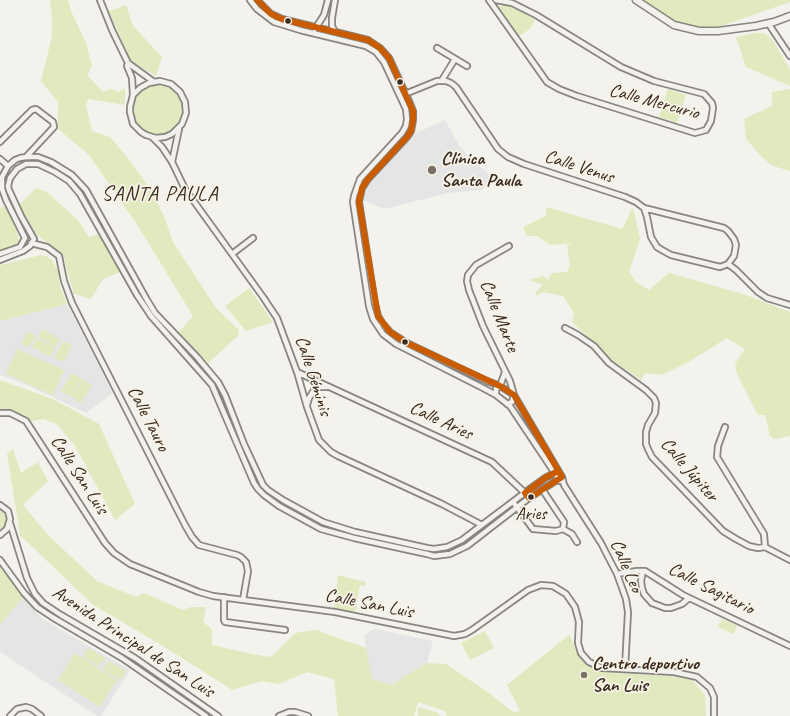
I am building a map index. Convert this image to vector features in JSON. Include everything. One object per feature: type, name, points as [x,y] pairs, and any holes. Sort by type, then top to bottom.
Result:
[{"type":"street","name":"Calle Géminis","points":[[100,0],[110,26],[128,63],[127,66],[132,78],[133,95],[130,106],[133,124],[141,132],[152,137],[162,147],[172,162],[185,189],[264,297],[276,318],[297,372],[307,407],[319,440],[331,452],[338,456],[442,504],[481,524],[486,530]]},
{"type":"street","points":[[0,254],[20,246],[24,241],[25,236],[6,200],[2,189],[2,177],[8,166],[15,160],[26,157],[44,159],[66,171],[82,184],[155,313],[214,376],[222,388],[244,444],[263,485],[279,498],[316,519],[331,525],[427,548],[441,548],[462,540],[481,524],[545,478],[556,472],[514,411],[507,404],[496,395],[396,344],[380,331],[370,312],[353,202],[354,196],[360,179],[405,130],[408,116],[401,97],[384,62],[376,52],[366,46],[274,22],[257,9],[250,0]]},
{"type":"street","points":[[257,0],[276,17],[368,40],[380,48],[389,58],[406,93],[413,111],[414,120],[411,131],[402,144],[365,183],[360,197],[359,202],[376,310],[385,327],[402,340],[500,386],[514,395],[512,402],[507,404]]},
{"type":"street","points":[[314,33],[324,15],[328,0]]},
{"type":"street","points":[[335,0],[332,26],[335,31],[335,38]]},
{"type":"street","name":"Calle Mercurio","points":[[489,0],[547,82],[559,89],[577,96],[695,133],[706,130],[711,121],[713,108],[712,103],[704,94],[654,81],[621,67],[536,15],[512,3],[496,0]]},
{"type":"street","points":[[636,0],[674,25],[695,30],[718,31],[768,23],[790,16]]},
{"type":"street","points":[[768,23],[790,56]]},
{"type":"street","points":[[437,48],[467,66]]},
{"type":"street","points":[[401,97],[406,93],[442,80],[455,59]]},
{"type":"street","name":"Calle Géminis","points":[[128,63],[154,82],[160,81],[171,84],[183,96],[186,114],[179,129],[172,162]]},
{"type":"street","name":"Calle Venus","points":[[442,80],[451,83],[456,87],[498,149],[508,157],[524,164],[624,197],[636,202],[644,208],[724,228],[734,239],[736,245],[734,256],[728,264]]},
{"type":"street","points":[[133,95],[140,88],[154,82]]},
{"type":"street","points":[[0,142],[32,110],[36,109],[54,122],[54,127],[26,157]]},
{"type":"street","points":[[152,137],[164,137],[179,129]]},
{"type":"street","points":[[0,159],[8,166]]},
{"type":"street","points":[[0,260],[19,254],[32,244],[34,239],[10,196],[8,186],[12,175],[17,169],[23,165],[42,165],[69,181],[76,188],[137,295],[151,316],[212,385],[219,398],[254,483],[258,489],[271,500],[329,532],[427,554],[443,555],[457,552],[467,546],[529,498],[550,483],[560,478]]},
{"type":"street","points":[[644,208],[651,237],[657,246],[662,250],[671,255],[720,267],[728,264],[766,298],[790,305]]},
{"type":"street","points":[[232,254],[253,238]]},
{"type":"street","name":"Calle Tauro","points":[[24,241],[47,247],[59,256],[64,281],[77,312],[192,537],[199,545],[237,555],[246,562],[248,571],[243,600]]},
{"type":"street","name":"Calle Marte","points":[[509,246],[476,265],[468,275],[467,281],[483,326],[510,381],[514,395],[556,472]]},
{"type":"street","name":"Calle Júpiter","points":[[565,328],[594,346],[609,363],[646,390],[654,398],[656,403],[655,413],[648,425],[645,437],[652,457],[723,530],[749,546],[758,548],[765,547],[790,560]]},
{"type":"street","name":"Calle Aries","points":[[297,372],[492,462],[529,498]]},
{"type":"street","name":"Calle Marte","points":[[496,395],[496,390],[500,386],[505,372]]},
{"type":"street","points":[[307,407],[309,398],[314,390],[320,387],[330,387]]},
{"type":"street","name":"Calle San Luis","points":[[0,413],[10,413],[26,421],[105,543],[114,553],[130,564],[199,592],[224,598],[335,612],[454,636],[465,634],[472,630],[528,590],[541,584],[548,585],[557,588],[566,594],[576,607],[579,622],[578,643],[586,660],[602,668],[674,672],[697,677],[710,688],[714,697],[714,716]]},
{"type":"street","points":[[725,427],[718,446],[717,457],[764,534],[765,547]]},
{"type":"street","name":"Calle Leo","points":[[556,472],[601,543],[617,574],[626,599],[628,612],[625,669]]},
{"type":"street","points":[[545,478],[549,480],[550,483]]},
{"type":"street","points":[[531,488],[532,492],[535,494]]},
{"type":"street","points":[[542,489],[564,522],[563,528]]},
{"type":"street","points":[[0,501],[5,508]]},
{"type":"street","points":[[513,502],[533,529],[556,531],[563,528]]},
{"type":"street","points":[[0,505],[5,508]]},
{"type":"street","name":"Avenida Principal de San Luis","points":[[5,508],[9,515],[10,523],[27,578],[35,594],[43,603],[60,615],[134,658],[218,716]]},
{"type":"street","points":[[0,535],[7,530],[10,523]]},
{"type":"street","points":[[563,528],[572,534],[577,542]]},
{"type":"street","points":[[367,541],[368,535]]},
{"type":"street","name":"Avenida Principal de San Luis","points":[[0,560],[24,593],[41,610],[122,658],[206,716]]},
{"type":"street","points":[[643,571],[641,581],[642,588],[644,594],[652,603],[665,608],[671,608],[682,604],[689,598]]},
{"type":"street","name":"Calle Sagitario","points":[[617,574],[643,571],[647,572],[672,589],[689,598],[790,646]]},
{"type":"street","points":[[224,598],[225,622],[285,630]]},
{"type":"street","points":[[10,716],[17,708],[26,707],[32,709],[41,716]]},
{"type":"street","points":[[279,716],[289,712],[295,712],[308,716]]},
{"type":"shaded area","name":"Clínica Santa Paula","points":[[445,120],[460,147],[473,161],[493,178],[482,190],[448,193],[384,209],[361,199],[364,188],[412,135]]},
{"type":"shaded area","points":[[67,304],[113,393],[86,413],[25,384],[0,375],[0,321]]},
{"type":"shaded area","points":[[24,596],[41,617],[51,624],[130,670],[101,716],[97,716],[0,652],[0,625]]},
{"type":"shaded area","points":[[374,629],[433,641],[427,663],[390,685],[371,679],[364,636]]},
{"type":"green space","points":[[50,0],[68,0],[71,11],[86,43],[92,66],[87,75],[103,92],[111,89],[118,92],[125,88],[125,105],[88,99],[86,106],[92,131],[110,137],[131,162],[149,187],[164,216],[173,242],[216,308],[239,330],[238,336],[208,363],[179,332],[193,316],[138,226],[89,155],[58,129],[58,102],[41,81],[52,36]]},
{"type":"green space","points":[[640,0],[790,0],[790,2],[721,27],[706,28],[678,23]]},
{"type":"green space","points":[[126,5],[133,26],[162,57],[156,76],[131,61],[109,11]]},
{"type":"green space","points":[[503,5],[515,7],[535,20],[530,29],[519,36],[498,7]]},
{"type":"green space","points":[[755,33],[764,33],[772,39],[790,69],[790,86],[746,67],[736,37]]},
{"type":"green space","points":[[159,84],[169,86],[177,92],[183,100],[185,110],[183,120],[177,128],[169,134],[159,136],[149,134],[141,128],[135,120],[133,110],[135,100],[141,92],[149,86]]},
{"type":"green space","points":[[668,89],[686,95],[677,123],[659,117]]},
{"type":"green space","points":[[790,89],[790,171],[773,166],[763,158],[746,139],[744,119],[772,106],[772,92]]},
{"type":"green space","points":[[36,188],[47,192],[78,220],[89,237],[99,234],[120,272],[103,279],[91,299],[74,294],[64,259],[59,251],[36,234],[19,205]]},
{"type":"green space","points":[[5,206],[10,212],[16,226],[19,241],[14,246],[0,252],[0,208]]},
{"type":"green space","points":[[546,207],[622,229],[633,207],[640,239],[629,272],[636,282],[649,290],[669,273],[746,295],[790,312],[790,436],[774,439],[770,436],[765,415],[758,415],[737,374],[735,364],[745,349],[727,338],[685,364],[661,375],[645,373],[641,380],[608,357],[572,322],[574,313],[563,296],[543,292],[537,296],[535,293],[543,285],[529,280],[543,276],[548,280],[552,273],[567,272],[570,265],[567,245],[573,243],[550,245],[537,236],[527,236],[523,227],[546,216]]},
{"type":"green space","points":[[41,255],[51,259],[58,270],[60,287],[67,304],[0,321],[0,265]]},
{"type":"green space","points":[[249,288],[273,322],[246,331],[225,306]]},
{"type":"green space","points":[[43,329],[60,339],[56,347],[38,336]]},
{"type":"green space","points":[[28,332],[36,336],[28,348],[21,343]]},
{"type":"green space","points":[[37,338],[55,348],[50,357],[32,347]]},
{"type":"green space","points":[[64,341],[72,346],[63,362],[54,357]]},
{"type":"green space","points":[[17,349],[64,370],[53,395],[6,374]]},
{"type":"green space","points":[[72,373],[82,379],[71,397],[61,391]]},
{"type":"green space","points":[[83,379],[92,385],[81,403],[72,397]]},
{"type":"green space","points":[[0,380],[53,399],[99,424],[135,504],[115,520],[75,446],[58,425],[44,419],[30,421],[0,408]]},
{"type":"green space","points":[[13,449],[21,473],[38,462],[48,481],[23,505],[48,535],[97,581],[136,597],[144,593],[183,610],[191,607],[206,607],[203,622],[212,629],[212,645],[271,657],[295,633],[316,630],[366,648],[372,679],[391,685],[427,663],[446,664],[489,693],[513,712],[520,711],[507,685],[570,634],[575,650],[588,667],[612,673],[671,676],[692,680],[705,695],[706,716],[447,716],[445,711],[418,702],[414,716],[338,716],[334,679],[307,672],[279,684],[261,681],[232,690],[168,649],[92,604],[20,535],[7,453]]},
{"type":"green space","points":[[0,505],[5,508],[10,523],[0,535]]},
{"type":"green space","points":[[0,568],[24,596],[0,625]]},
{"type":"green space","points":[[338,575],[366,582],[365,586],[360,585],[355,613],[334,608]]},
{"type":"green space","points":[[722,619],[737,626],[734,634],[718,627]]},
{"type":"green space","points":[[485,631],[494,648],[470,660],[461,643]]},
{"type":"green space","points":[[88,648],[105,658],[100,666],[83,657]]},
{"type":"green space","points":[[75,653],[117,680],[100,707],[58,680]]},
{"type":"green space","points":[[108,661],[126,671],[121,680],[103,670]]},
{"type":"green space","points":[[418,707],[436,712],[441,716],[418,716]]},
{"type":"transit line","points":[[257,0],[271,14],[282,19],[368,40],[380,48],[389,58],[413,111],[413,120],[411,131],[407,137],[368,179],[362,188],[359,202],[378,316],[390,332],[407,343],[500,386],[514,395],[562,477],[529,498],[525,493],[545,478],[558,471]]},
{"type":"place","name":"Clínica Santa Paula","points":[[432,170]]},
{"type":"place","name":"Aries","points":[[531,497]]},
{"type":"place","name":"Centro deportivo San Luis","points":[[584,675]]},
{"type":"district","name":"SANTA PAULA","points":[[160,194]]}]
